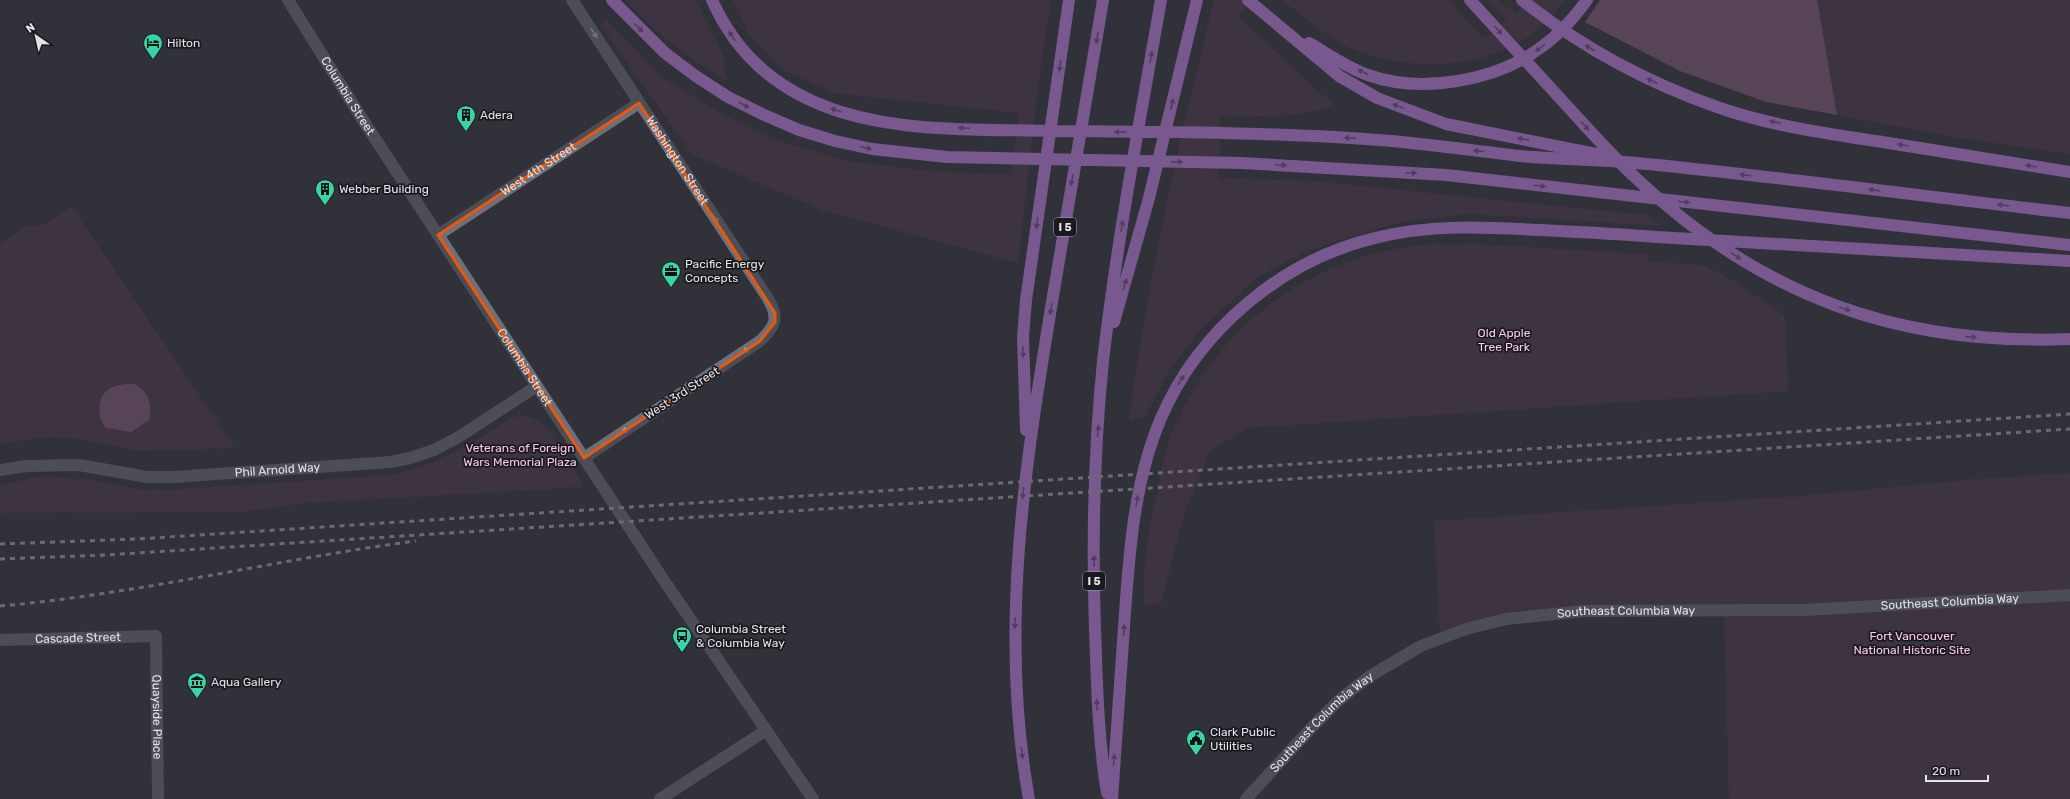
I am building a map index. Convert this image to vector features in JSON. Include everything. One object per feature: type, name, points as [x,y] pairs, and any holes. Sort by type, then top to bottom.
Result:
[{"type":"highway","points":[[612,0],[665,53],[697,77],[735,100],[799,130],[835,141],[872,149],[909,154],[998,158],[1242,163],[1446,175],[2070,245]]},
{"type":"highway","points":[[712,0],[729,33],[751,60],[779,83],[808,99],[842,112],[876,121],[928,127],[1003,130],[1243,134],[1367,139],[1523,156],[1644,163],[2070,213]]},
{"type":"highway","points":[[1027,455],[1023,376],[1023,337],[1026,300],[1069,0]]},
{"type":"highway","name":"I 5","points":[[1029,799],[1019,719],[1015,643],[1017,567],[1027,455],[1103,0]]},
{"type":"highway","name":"I 5","points":[[1108,799],[1097,704],[1094,589],[1097,437],[1103,362],[1112,287],[1161,0]]},
{"type":"highway","points":[[1103,362],[1149,198],[1197,0]]},
{"type":"highway","points":[[1248,0],[1339,76],[1384,100],[1446,124],[1644,163]]},
{"type":"highway","points":[[1522,0],[1577,40],[1624,68],[1667,89],[1718,108],[1826,133],[2070,172]]},
{"type":"highway","points":[[1269,19],[1330,56],[1368,75],[1415,84],[1458,81],[1501,70],[1540,49],[1572,20],[1587,0]]},
{"type":"highway","points":[[1471,1],[1612,154],[1664,204],[1720,246],[1760,270],[1809,295],[1869,317],[1933,332],[1993,339],[2070,339]]},
{"type":"highway","points":[[1112,799],[1130,553],[1141,480],[1154,437],[1178,385],[1207,343],[1257,295],[1300,267],[1330,253],[1374,238],[1401,232],[1453,227],[1599,233],[2070,261]]},
{"type":"street","name":"Washington Street","points":[[572,0],[767,297],[776,313],[775,322]]},
{"type":"street","name":"Columbia Street","points":[[291,1],[358,114],[765,731]]},
{"type":"street","name":"West 4th Street","points":[[438,235],[640,103]]},
{"type":"street","name":"West 3rd Street","points":[[584,458],[760,341],[769,332],[775,322]]},
{"type":"street","name":"Phil Arnold Way","points":[[0,470],[26,466],[79,465],[147,477],[174,477],[390,462],[434,450],[457,438],[537,386]]},
{"type":"street","name":"Southeast Columbia Way","points":[[1246,799],[1339,700],[1370,676],[1421,646],[1466,629],[1506,619],[1584,611],[1820,609],[2070,595]]},
{"type":"street","name":"Cascade Street","points":[[0,640],[156,636]]},
{"type":"street","name":"Quayside Place","points":[[156,636],[158,799]]},
{"type":"street","points":[[660,799],[765,731],[813,799]]},
{"type":"highlighted area","points":[[639,103],[775,313],[775,322],[760,341],[584,458],[438,235]]},
{"type":"green space","points":[[626,0],[695,0],[723,55],[725,80],[672,44],[648,23]]},
{"type":"green space","points":[[733,0],[1051,0],[1038,86],[1018,263],[822,210],[693,155],[600,25],[607,20],[661,76],[713,109],[777,140],[846,161],[931,171],[1011,175],[1019,113],[834,93],[782,69],[750,36]]},
{"type":"green space","points":[[1214,0],[1253,0],[1238,17],[1335,106],[1296,115],[1220,117],[1219,178],[1313,181],[1647,215],[1662,226],[1468,214],[1400,222],[1309,250],[1259,276],[1204,326],[1169,370],[1145,417],[1129,421],[1136,368],[1155,262],[1177,157]]},
{"type":"green space","points":[[1282,0],[1448,0],[1483,38],[1507,21],[1488,0],[1499,0],[1515,14],[1530,0],[1565,0],[1536,31],[1516,44],[1494,54],[1445,64],[1420,64],[1395,61],[1371,55],[1349,47],[1323,32]]},
{"type":"green space","points":[[1631,0],[2070,0],[2070,154],[1953,137],[1837,115],[1831,88]]},
{"type":"green space","points":[[72,207],[235,448],[140,451],[78,439],[43,437],[0,444],[0,243],[28,225],[41,226]]},
{"type":"green space","name":"Old Apple Tree Park","points":[[1473,244],[1645,254],[1649,262],[1703,265],[1734,281],[1785,316],[1788,391],[1247,428],[1209,452],[1182,521],[1161,603],[1143,605],[1145,560],[1149,531],[1163,462],[1171,436],[1188,399],[1210,366],[1235,336],[1264,310],[1295,287],[1330,269],[1367,256],[1407,247]]},
{"type":"green space","name":"Veterans of Foreign Wars Memorial Plaza","points":[[519,416],[533,418],[546,426],[585,487],[305,503],[242,512],[0,513],[0,485],[43,476],[97,481],[136,489],[167,490],[393,475],[433,463],[469,445],[509,419]]},
{"type":"green space","name":"Fort Vancouver National Historic Site","points":[[2070,473],[2070,799],[1729,799],[1724,610],[1542,614],[1440,638],[1434,521],[1800,496],[1967,480]]},
{"type":"shaded area","points":[[1600,0],[1817,0],[1837,115],[1766,102],[1680,71],[1585,22]]},
{"type":"shaded area","points":[[134,384],[143,390],[150,403],[149,420],[131,432],[106,428],[101,419],[99,408],[102,397],[109,389],[115,386]]},
{"type":"railway","points":[[0,544],[137,539],[2070,414]]},
{"type":"railway","points":[[0,559],[106,555],[2070,429]]},
{"type":"railway","points":[[0,606],[105,593],[364,548],[416,541]]},
{"type":"place","name":"Hilton","points":[[153,60]]},
{"type":"place","name":"Adera","points":[[466,132]]},
{"type":"place","name":"Webber Building","points":[[325,206]]},
{"type":"place","name":"Pacific Energy Concepts","points":[[671,288]]},
{"type":"place","name":"Columbia Street & Columbia Way","points":[[682,653]]},
{"type":"place","name":"Aqua Gallery","points":[[197,699]]},
{"type":"place","name":"Clark Public Utilities","points":[[1196,756]]}]
